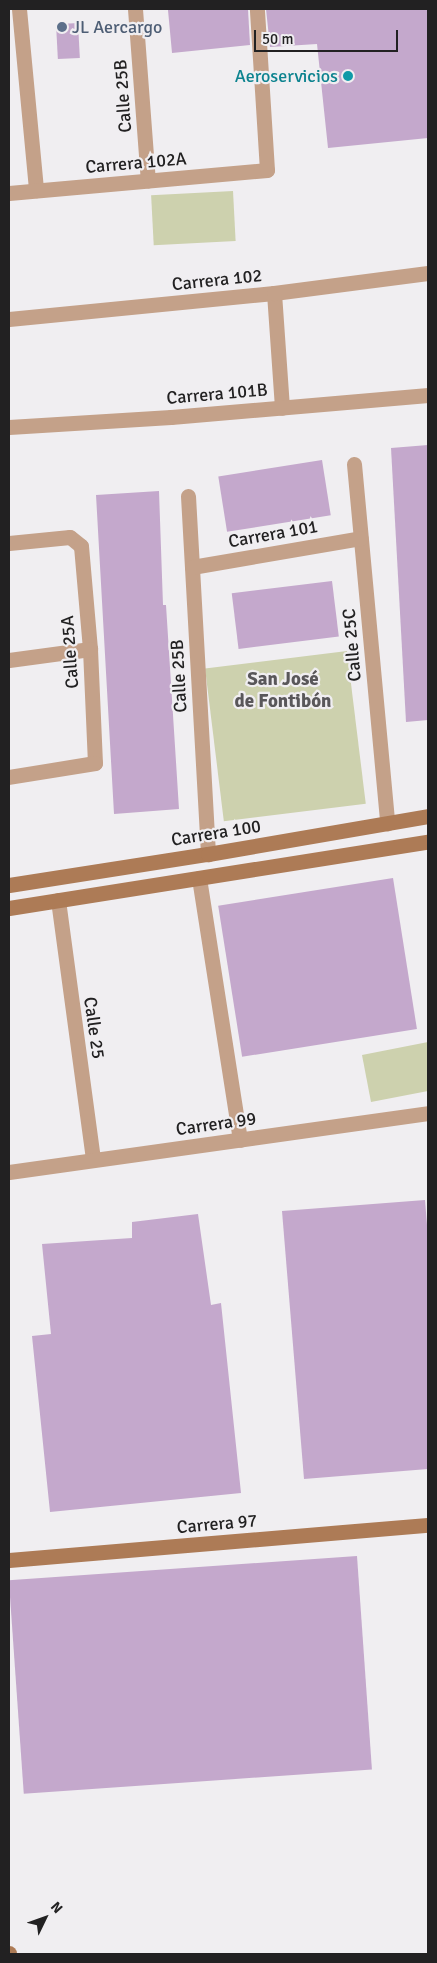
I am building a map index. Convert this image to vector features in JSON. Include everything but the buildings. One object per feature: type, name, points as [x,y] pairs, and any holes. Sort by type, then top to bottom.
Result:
[{"type":"main road","name":"Carrera 100","points":[[9,885],[208,854],[428,816]]},
{"type":"main road","points":[[9,908],[199,878],[428,846]]},
{"type":"main road","name":"Carrera 97","points":[[9,1560],[428,1525]]},
{"type":"street","points":[[19,9],[36,190]]},
{"type":"street","name":"Calle 25B","points":[[136,9],[148,181]]},
{"type":"street","name":"Carrera 102A","points":[[9,193],[267,170],[257,9]]},
{"type":"street","name":"Carrera 102","points":[[9,319],[274,293],[428,273]]},
{"type":"street","points":[[274,293],[282,408]]},
{"type":"street","name":"Carrera 101B","points":[[9,427],[282,408],[428,395]]},
{"type":"street","name":"Calle 25C","points":[[354,464],[387,823]]},
{"type":"street","name":"Calle 25B","points":[[188,496],[208,854]]},
{"type":"street","name":"Calle 25A","points":[[9,543],[70,537],[81,546],[90,649],[95,763],[9,777]]},
{"type":"street","name":"Carrera 101","points":[[192,567],[361,538]]},
{"type":"street","points":[[9,660],[90,649]]},
{"type":"street","points":[[199,878],[240,1140]]},
{"type":"street","name":"Calle 25","points":[[58,900],[93,1160]]},
{"type":"street","name":"Carrera 99","points":[[9,1172],[428,1113]]},
{"type":"green space","points":[[233,191],[236,241],[154,245],[151,195]]},
{"type":"green space","points":[[347,651],[366,804],[224,821],[205,668]]},
{"type":"green space","points":[[428,1042],[428,1091],[371,1102],[362,1055]]},
{"type":"place","name":"JL Aercargo","points":[[62,27]]},
{"type":"place","name":"Aeroservicios","points":[[348,76]]},
{"type":"district","name":"San José de Fontibón","points":[[283,691]]}]
